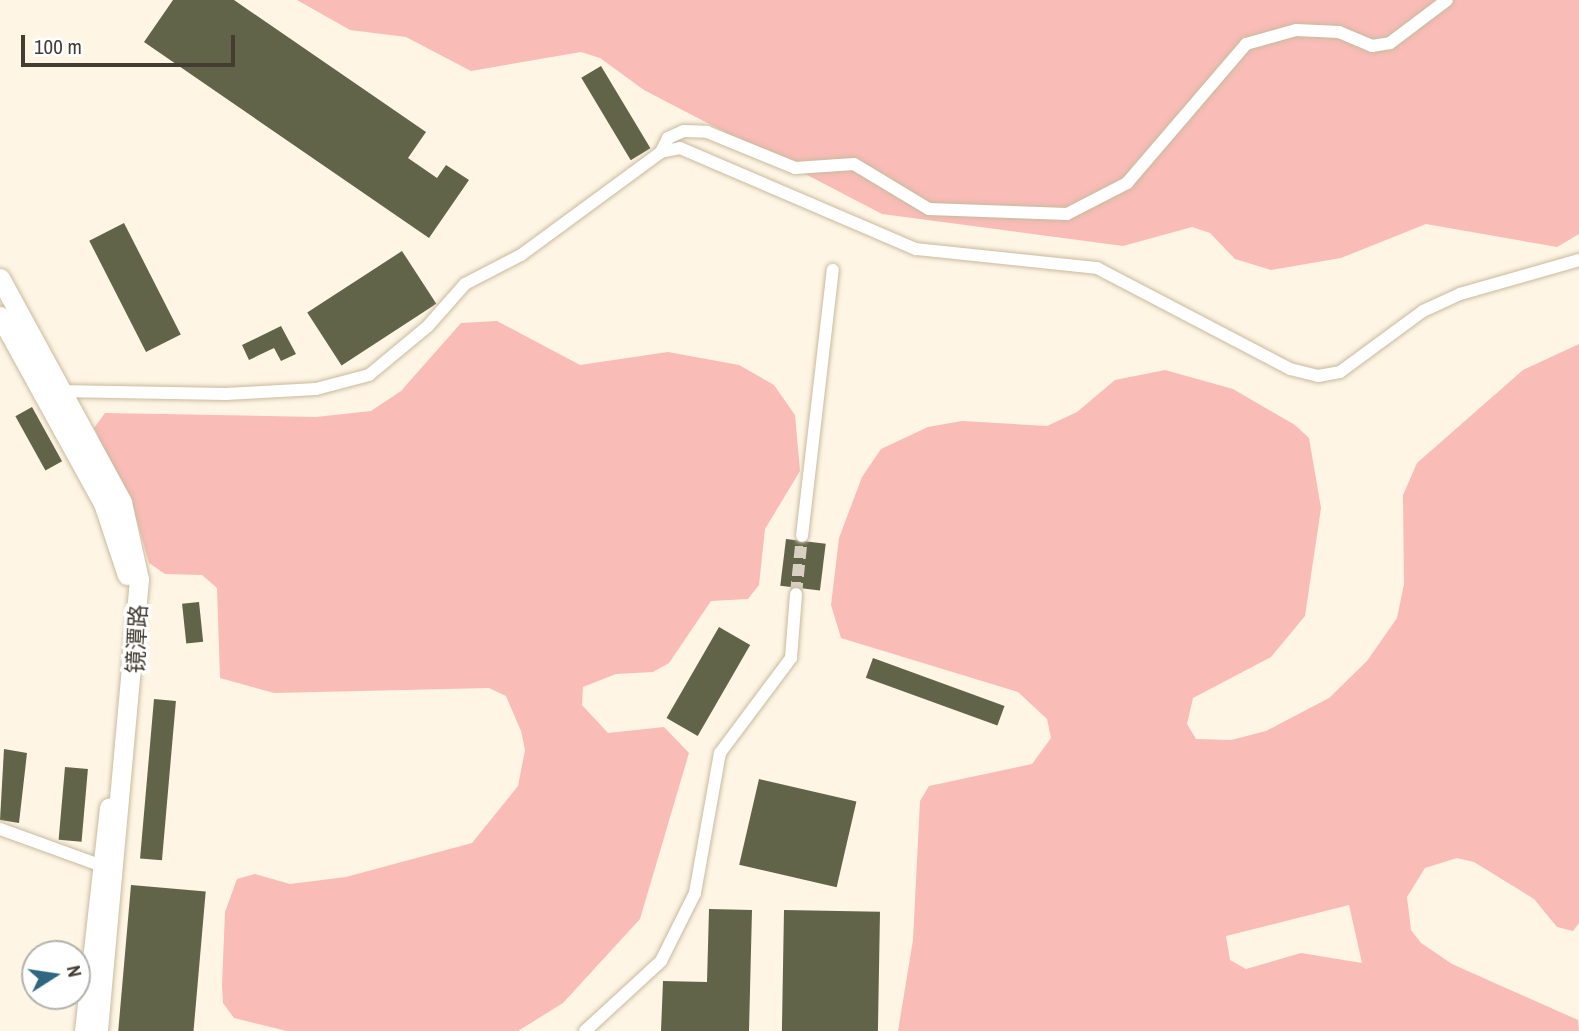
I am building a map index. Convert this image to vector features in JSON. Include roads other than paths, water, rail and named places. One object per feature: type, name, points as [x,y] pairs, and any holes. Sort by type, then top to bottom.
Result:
[{"type":"main road","name":"镜潭路","points":[[0,278],[59,391],[122,502],[139,579],[98,1031]]},
{"type":"main road","name":"镜潭路","points":[[0,316],[103,503],[128,577],[127,648],[84,1031]]},
{"type":"street","points":[[661,152],[668,138],[684,131],[707,132],[795,168],[854,164],[929,209],[1067,214],[1127,184],[1246,44],[1296,30],[1339,32],[1373,46],[1390,43],[1447,0]]},
{"type":"street","points":[[59,391],[226,394],[316,389],[369,375],[428,326],[465,284],[522,255],[661,152],[680,148],[710,156],[916,249],[1097,268],[1290,369],[1318,376],[1340,372],[1423,312],[1460,294],[1579,260]]},
{"type":"street","points":[[802,536],[833,270]]},
{"type":"street","points":[[585,1031],[661,961],[695,893],[720,753],[791,658],[796,594]]},
{"type":"street","points":[[0,829],[102,866]]},
{"type":"tunnel","points":[[796,594],[802,536]]}]
